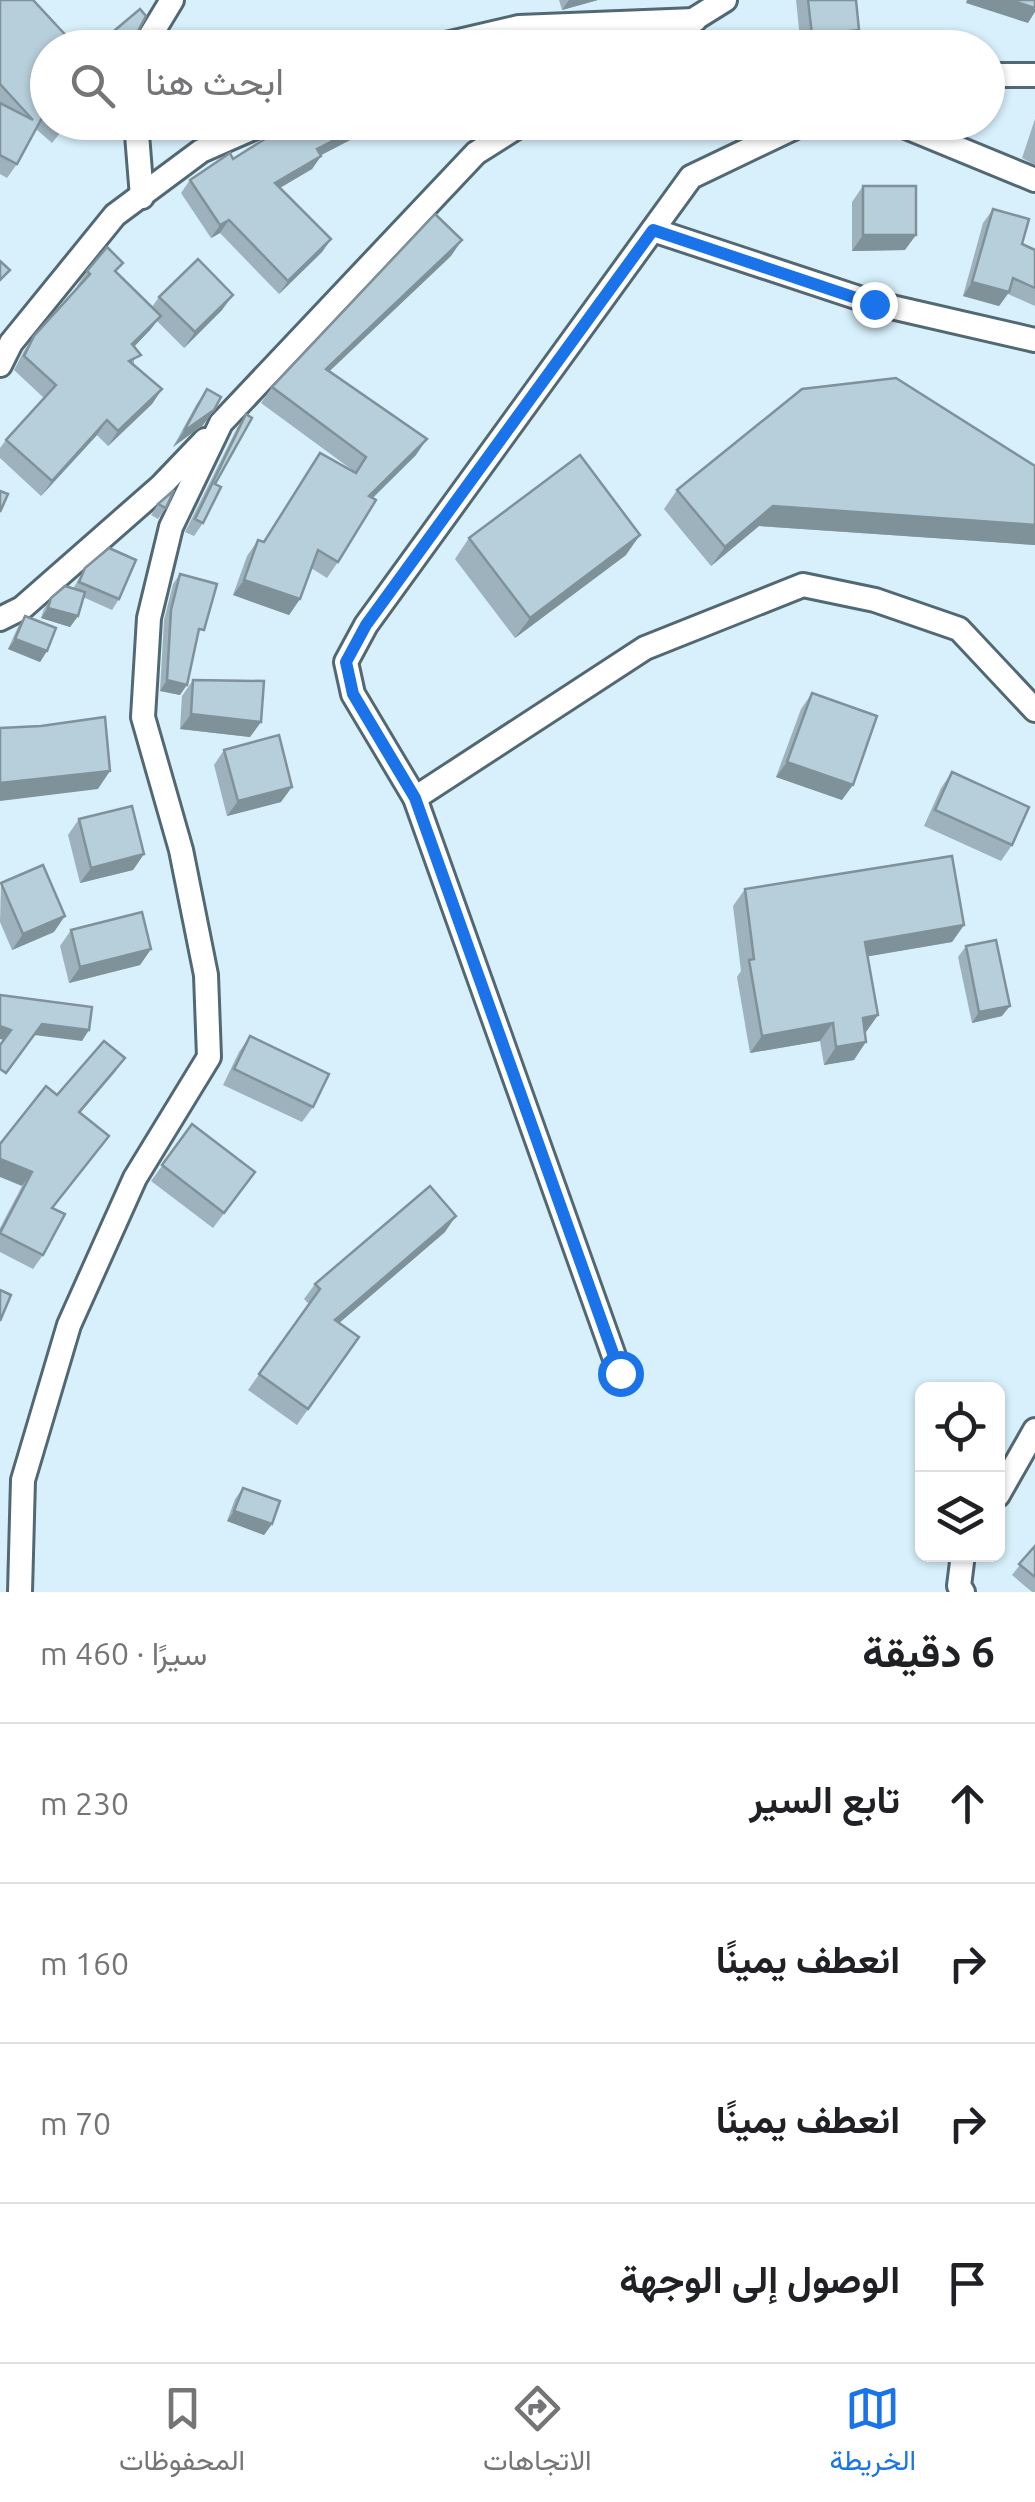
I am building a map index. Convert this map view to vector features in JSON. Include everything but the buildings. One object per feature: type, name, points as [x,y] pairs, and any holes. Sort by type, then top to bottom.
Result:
[{"type":"street","points":[[153,30],[172,0]]},
{"type":"street","points":[[678,30],[726,0]]},
{"type":"street","points":[[503,30],[519,26],[694,20]]},
{"type":"street","points":[[1005,74],[1035,75]]},
{"type":"street","points":[[137,140],[142,196]]},
{"type":"street","points":[[0,365],[10,343],[115,215],[201,151],[226,140]]},
{"type":"street","points":[[0,619],[22,608],[162,486],[476,153],[497,140]]},
{"type":"street","points":[[620,1373],[415,798],[353,694],[346,662],[366,625],[692,176],[768,140]]},
{"type":"street","points":[[938,140],[1035,180]]},
{"type":"street","points":[[653,230],[874,304],[1035,340]]},
{"type":"street","points":[[20,1592],[23,1480],[69,1325],[136,1178],[208,1058],[206,974],[181,850],[143,717],[148,618],[170,527],[221,423]]},
{"type":"street","points":[[415,798],[645,648],[803,585],[875,600],[959,629],[1034,707]]},
{"type":"street","points":[[1005,1482],[1035,1430]]},
{"type":"street","points":[[962,1562],[959,1586],[963,1592]]},
{"type":"route","points":[[620,1373],[415,798],[353,694],[346,662],[366,625],[653,230],[874,304]]}]
